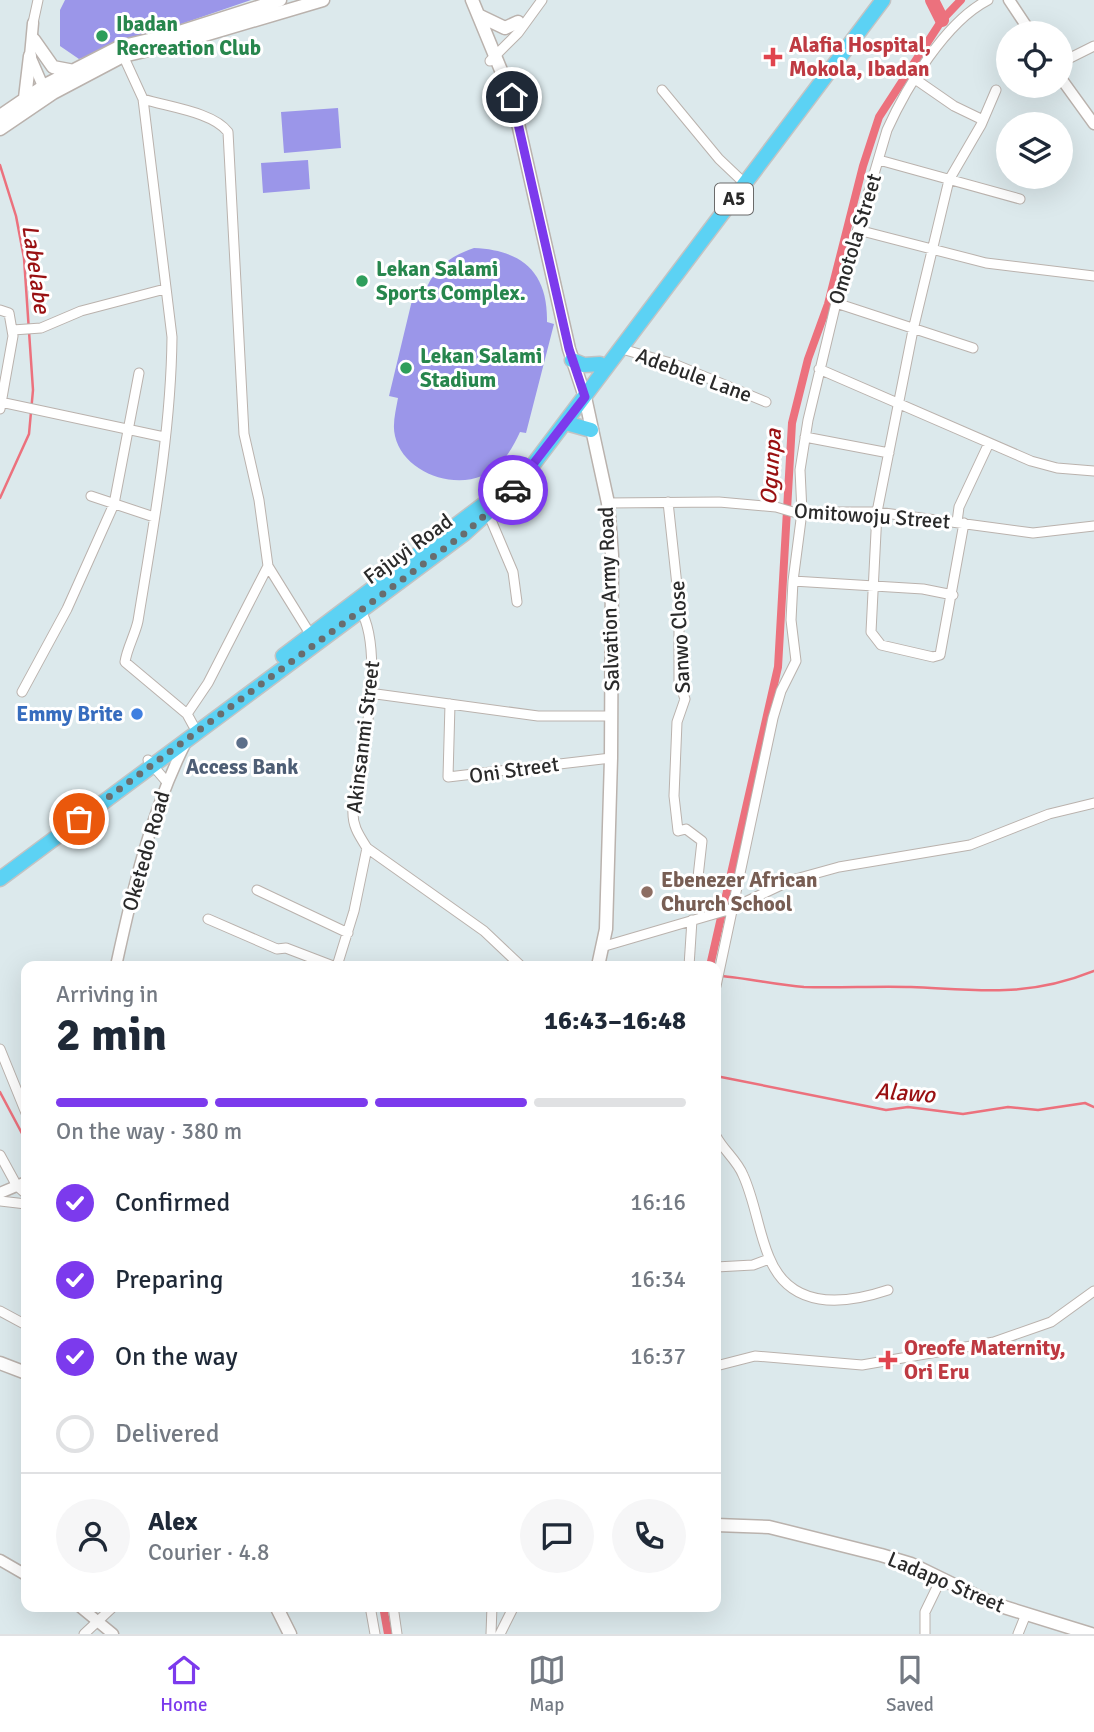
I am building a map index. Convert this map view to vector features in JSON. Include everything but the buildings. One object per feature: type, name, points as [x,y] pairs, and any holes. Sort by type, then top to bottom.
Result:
[{"type":"highway","name":"Fajuyi Road","points":[[358,605],[464,534],[531,470],[566,423],[600,364],[871,0]]},
{"type":"highway","name":"Fajuyi Road","points":[[0,869],[150,762],[187,740],[460,525],[513,479],[622,349],[883,0]]},
{"type":"highway","points":[[572,360],[584,365],[600,364]]},
{"type":"highway","points":[[566,423],[591,430]]},
{"type":"highway","name":"Fajuyi Road","points":[[0,879],[150,762],[190,720],[314,639]]},
{"type":"main road","points":[[0,129],[74,71],[170,35],[279,0]]},
{"type":"main road","points":[[0,116],[26,98],[48,90],[121,52],[174,44],[323,0]]},
{"type":"main road","name":"Salvation Army Road","points":[[464,0],[492,55]]},
{"type":"main road","name":"Salvation Army Road","points":[[472,0],[514,116],[572,360],[584,392],[608,503],[612,555],[612,716],[605,946],[600,961]]},
{"type":"main road","points":[[480,16],[502,27],[519,22]]},
{"type":"main road","points":[[34,40],[53,67],[74,71]]},
{"type":"main road","points":[[26,98],[30,56]]},
{"type":"main road","points":[[0,1363],[21,1371]]},
{"type":"main road","name":"Ladapo Street","points":[[721,1525],[769,1527],[911,1564],[991,1603],[1091,1634]]},
{"type":"main road","points":[[279,1612],[290,1634]]},
{"type":"street","points":[[38,0],[30,56],[48,90]]},
{"type":"street","points":[[492,55],[535,0]]},
{"type":"street","points":[[492,55],[518,33],[542,0]]},
{"type":"street","name":"Omotola Street","points":[[720,961],[774,718],[781,691],[796,661],[791,620],[800,470],[819,369],[836,303],[897,106],[960,21],[988,0]]},
{"type":"street","points":[[1009,0],[1023,21]]},
{"type":"street","points":[[33,23],[37,61],[48,90]]},
{"type":"street","points":[[1073,56],[1094,46]]},
{"type":"street","points":[[121,52],[143,99],[172,337],[154,517],[137,623],[125,662],[190,720],[268,566]]},
{"type":"street","points":[[915,79],[954,106],[984,120]]},
{"type":"street","points":[[662,90],[719,159],[739,177]]},
{"type":"street","points":[[989,443],[959,507],[961,522],[953,595],[940,655],[933,657],[881,645],[875,641],[871,632],[877,512],[901,402],[913,330],[949,180],[984,120],[996,90]]},
{"type":"street","points":[[1073,95],[1094,124]]},
{"type":"street","points":[[143,99],[208,116],[220,121],[228,132],[240,404],[259,500],[268,566],[314,639]]},
{"type":"street","points":[[879,160],[1020,199]]},
{"type":"street","points":[[858,230],[1014,269],[1094,276]]},
{"type":"street","points":[[13,330],[30,328],[119,299],[165,289]]},
{"type":"street","points":[[836,303],[973,348]]},
{"type":"street","points":[[0,310],[9,313],[13,330],[1,404],[26,406],[164,437]]},
{"type":"street","name":"Adebule Lane","points":[[622,349],[674,363],[766,402]]},
{"type":"street","points":[[819,369],[901,402],[989,443],[1057,468],[1094,471]]},
{"type":"street","points":[[22,692],[68,609],[114,504],[139,373]]},
{"type":"street","points":[[805,436],[889,453]]},
{"type":"street","points":[[91,496],[154,517]]},
{"type":"street","name":"Sanwo Close","points":[[668,502],[679,604],[679,682],[685,699],[677,722],[675,815],[678,831],[687,829],[702,841],[698,877]]},
{"type":"street","name":"Omitowoju Street","points":[[608,503],[719,502],[776,507],[798,512],[877,512],[1033,533],[1094,526]]},
{"type":"street","points":[[488,513],[513,572],[517,602]]},
{"type":"street","points":[[793,581],[923,589],[953,595]]},
{"type":"street","name":"Akinsanmi Street","points":[[358,605],[367,620],[373,647],[353,809],[353,822],[367,848]]},
{"type":"street","points":[[369,693],[538,716],[612,716]]},
{"type":"street","name":"Oni Street","points":[[450,705],[447,771],[448,777],[453,779],[611,758]]},
{"type":"street","name":"Oketedo Road","points":[[117,961],[142,857],[166,781],[187,740]]},
{"type":"street","points":[[150,762],[166,781]]},
{"type":"street","points":[[605,946],[731,909],[792,880],[839,867],[970,845],[1049,814],[1094,803]]},
{"type":"street","points":[[337,961],[348,933],[367,848],[484,931],[515,961]]},
{"type":"street","points":[[257,891],[348,933]]},
{"type":"street","points":[[208,919],[277,949],[286,948],[321,961]]},
{"type":"street","points":[[689,961],[692,920]]},
{"type":"street","points":[[0,1049],[21,1101]]},
{"type":"street","points":[[721,1143],[744,1177],[769,1259],[804,1297],[816,1301],[863,1298],[888,1290]]},
{"type":"street","points":[[0,1155],[21,1184],[0,1193]]},
{"type":"street","points":[[0,1201],[21,1203]]},
{"type":"street","points":[[721,1267],[753,1265],[769,1259]]},
{"type":"street","points":[[721,1366],[755,1356],[863,1365],[994,1342],[1051,1322],[1094,1291]]},
{"type":"street","points":[[0,1311],[21,1322]]},
{"type":"street","points":[[0,1560],[21,1572]]},
{"type":"street","points":[[925,1634],[925,1612],[941,1579]]},
{"type":"street","points":[[88,1612],[113,1634]]},
{"type":"street","points":[[84,1634],[108,1612]]},
{"type":"street","points":[[371,1612],[375,1634]]},
{"type":"street","points":[[394,1612],[397,1634]]},
{"type":"street","points":[[491,1634],[492,1612]]},
{"type":"street","points":[[500,1634],[511,1612]]},
{"type":"street","points":[[1018,1634],[1026,1614]]},
{"type":"shaded area","name":"Ibadan Recreation Club","points":[[65,0],[251,0],[79,59],[60,46],[60,10]]},
{"type":"shaded area","points":[[338,108],[341,148],[284,153],[281,112]]},
{"type":"shaded area","points":[[308,160],[310,189],[263,193],[261,163]]},
{"type":"shaded area","points":[[474,248],[506,253],[529,267],[543,290],[547,322],[554,324],[526,433],[520,432],[505,458],[495,469],[482,476],[456,480],[430,474],[407,459],[394,431],[398,398],[389,396],[414,292],[424,295],[432,278],[443,265]]},
{"type":"waterway","points":[[932,0],[942,20]]},
{"type":"waterway","name":"Ogunpa","points":[[711,961],[778,667],[792,423],[808,359],[828,304],[863,166],[879,117],[942,20],[961,0]]},
{"type":"waterway","name":"Labelabe","points":[[0,165],[16,216],[24,258],[33,390],[29,434],[0,498]]},
{"type":"waterway","points":[[721,976],[804,987],[1003,990],[1047,985],[1094,971]]},
{"type":"waterway","name":"Alawo","points":[[721,1077],[886,1110],[908,1107],[963,1114],[1008,1107],[1038,1110],[1085,1103],[1094,1107]]},
{"type":"waterway","name":"Labelabe","points":[[0,1092],[21,1132]]},
{"type":"waterway","name":"Ogunpa","points":[[384,1612],[388,1634]]},
{"type":"way so far","points":[[79,819],[464,534],[513,490]]},
{"type":"place","name":"Ibadan Recreation Club","points":[[102,36]]},
{"type":"place","name":"Alafia Hospital, Mokola, Ibadan","points":[[773,57]]},
{"type":"place","name":"Lekan Salami Sports Complex.","points":[[362,281]]},
{"type":"place","name":"Lekan Salami Stadium","points":[[406,368]]},
{"type":"place","name":"Emmy Brite","points":[[137,714]]},
{"type":"place","name":"Access Bank","points":[[242,743]]},
{"type":"place","name":"Ebenezer African Church School","points":[[647,892]]},
{"type":"place","name":"Oreofe Maternity, Ori Eru","points":[[888,1360]]},
{"type":"route","points":[[512,97],[514,116],[569,349],[585,397],[513,490]]}]
